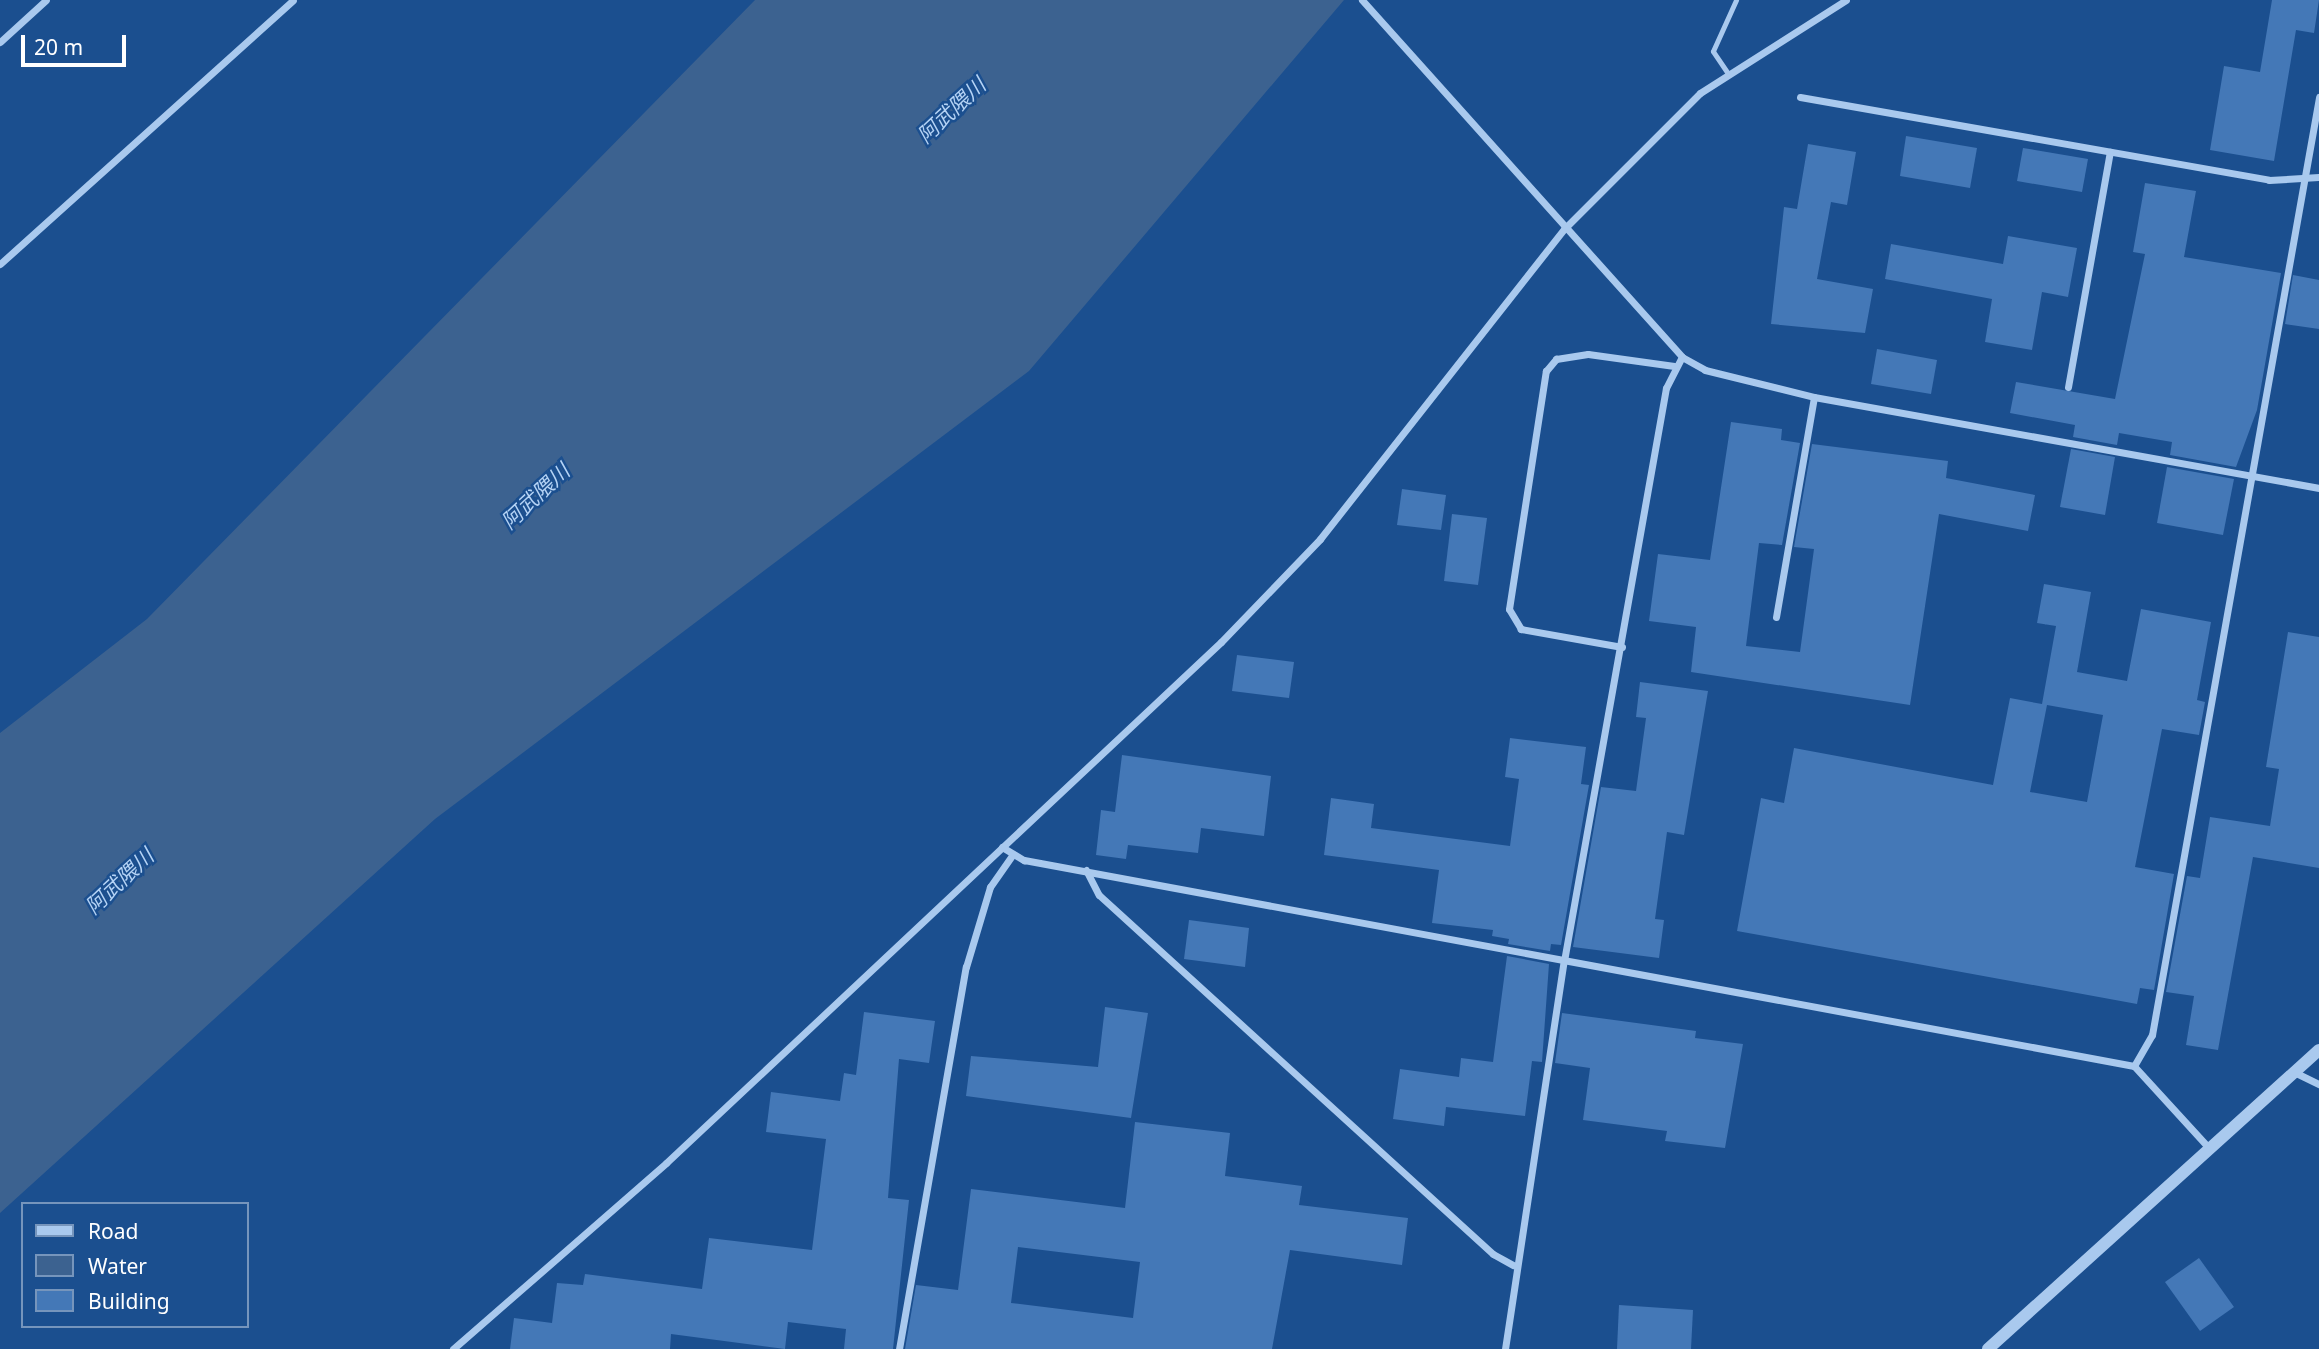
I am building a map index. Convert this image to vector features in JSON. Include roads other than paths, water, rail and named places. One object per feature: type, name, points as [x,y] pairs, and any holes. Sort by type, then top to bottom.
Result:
[{"type":"street","points":[[0,42],[46,0]]},
{"type":"street","points":[[0,264],[293,0]]},
{"type":"street","points":[[1362,0],[1536,190],[1564,229],[1682,358],[1735,381],[2319,488]]},
{"type":"street","points":[[453,1349],[666,1163],[1221,642],[1320,539],[1564,229],[1727,72],[1846,0]]},
{"type":"street","points":[[1800,97],[2269,180],[2306,174],[2319,177]]},
{"type":"street","points":[[2134,1066],[2152,1035],[2256,476],[2319,97]]},
{"type":"street","points":[[2068,387],[2110,152]]},
{"type":"street","points":[[1622,647],[1513,623],[1510,588],[1546,372],[1556,359],[1588,354],[1674,366]]},
{"type":"street","points":[[1505,1349],[1513,1265],[1564,961],[1674,366],[1682,358]]},
{"type":"street","points":[[1776,617],[1814,397]]},
{"type":"street","points":[[1002,847],[1013,854],[1086,870],[2134,1066],[2208,1147]]},
{"type":"street","points":[[899,1349],[966,967],[990,887],[1013,854]]},
{"type":"street","points":[[1086,870],[1099,895],[1493,1254],[1513,1265]]},
{"type":"street","points":[[1988,1349],[2208,1147],[2319,1050]]},
{"type":"street","points":[[2294,1072],[2319,1084]]},
{"type":"lane","points":[[1727,72],[1713,51],[1736,0]]},
{"type":"water","name":"阿武隈川","points":[[755,0],[1344,0],[1029,371],[435,819],[0,1213],[0,733],[147,619]]}]
